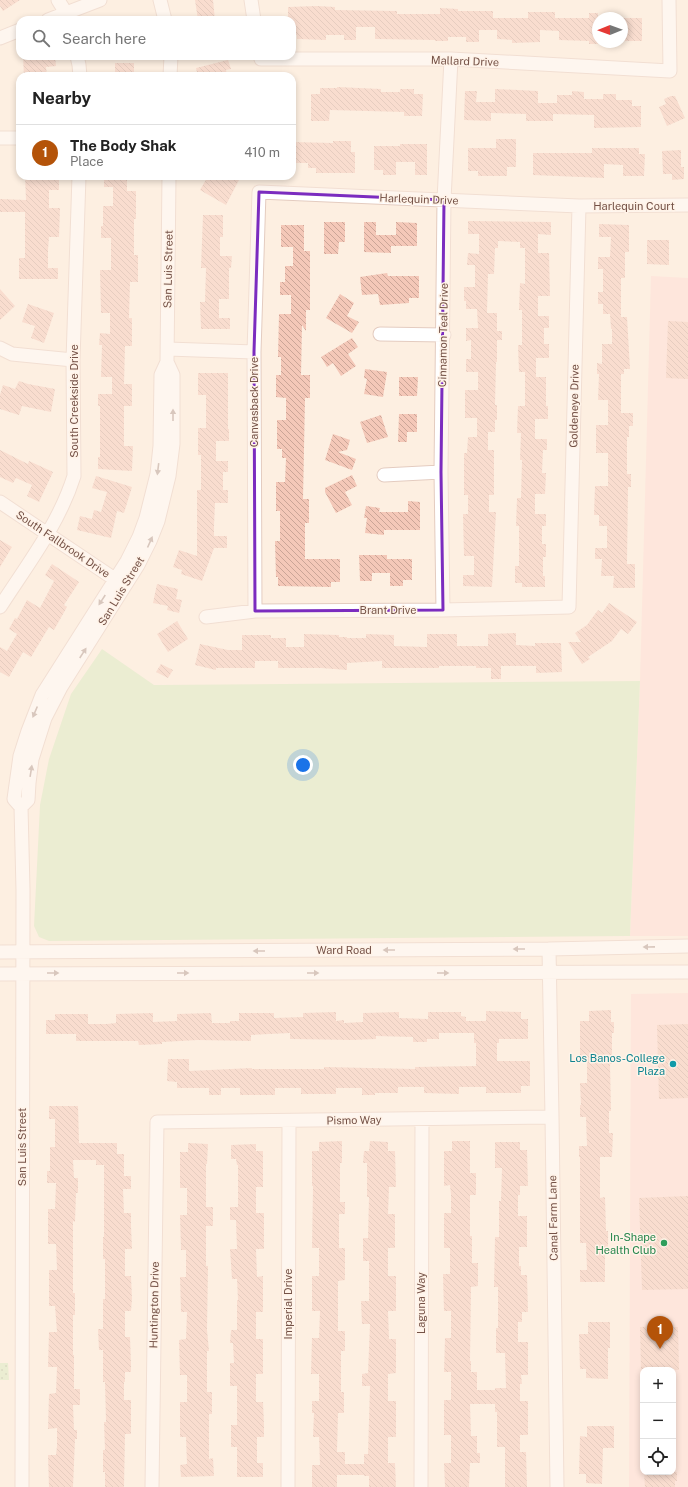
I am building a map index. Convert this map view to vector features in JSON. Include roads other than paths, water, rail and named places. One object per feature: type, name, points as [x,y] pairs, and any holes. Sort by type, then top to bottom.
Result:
[{"type":"street","points":[[58,0],[66,16]]},
{"type":"street","points":[[69,16],[100,0]]},
{"type":"street","points":[[160,0],[164,16]]},
{"type":"street","points":[[251,0],[253,16]]},
{"type":"street","name":"Mallard Drive","points":[[296,58],[450,60],[670,71],[669,0]]},
{"type":"street","points":[[0,38],[16,32]]},
{"type":"street","points":[[78,60],[80,72]]},
{"type":"street","points":[[170,72],[171,60]]},
{"type":"street","name":"Cinnamon Teal Drive","points":[[443,610],[441,472],[444,335],[444,200],[450,60]]},
{"type":"street","points":[[0,138],[16,138]]},
{"type":"street","name":"South Creekside Drive","points":[[0,607],[47,535],[68,494],[74,476],[73,360],[79,180]]},
{"type":"street","name":"San Luis Street","points":[[22,1487],[23,890],[21,807],[28,800],[32,759],[45,718],[121,582],[150,541],[162,508],[169,476],[173,444],[173,376],[168,355],[169,180]]},
{"type":"street","name":"Harlequin Drive","points":[[259,192],[579,206]]},
{"type":"street","name":"Canvasback Drive","points":[[255,611],[254,352],[259,192]]},
{"type":"street","name":"Harlequin Court","points":[[579,206],[688,205]]},
{"type":"street","name":"Goldeneye Drive","points":[[569,607],[579,206]]},
{"type":"street","points":[[380,334],[444,335]]},
{"type":"street","points":[[0,348],[12,354],[73,360]]},
{"type":"street","points":[[168,355],[254,352]]},
{"type":"street","points":[[384,475],[441,472]]},
{"type":"street","name":"South Fallbrook Drive","points":[[0,502],[47,535],[121,582]]},
{"type":"street","name":"Brant Drive","points":[[206,617],[255,611],[443,610],[569,607]]},
{"type":"street","name":"Ward Road","points":[[0,952],[549,949],[688,946]]},
{"type":"street","name":"Canal Farm Lane","points":[[549,949],[556,1487]]},
{"type":"street","points":[[0,974],[688,972]]},
{"type":"street","name":"Pismo Way","points":[[157,1122],[552,1117]]},
{"type":"street","name":"Laguna Way","points":[[421,1487],[422,1119]]},
{"type":"street","name":"Imperial Drive","points":[[288,1487],[289,1121]]},
{"type":"street","name":"Huntington Drive","points":[[152,1487],[157,1122]]},
{"type":"place","name":"Los Banos-College Plaza","points":[[673,1064]]},
{"type":"place","name":"In-Shape Health Club","points":[[664,1243]]},
{"type":"place","name":"The Body Shak","points":[[660,1349]]}]
